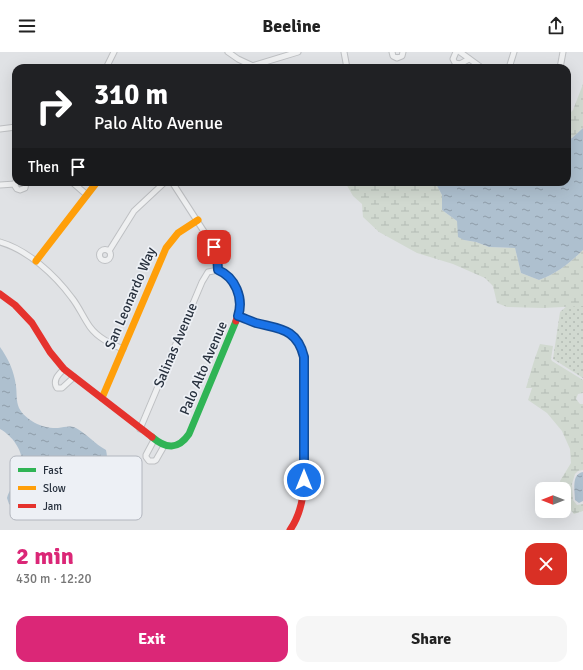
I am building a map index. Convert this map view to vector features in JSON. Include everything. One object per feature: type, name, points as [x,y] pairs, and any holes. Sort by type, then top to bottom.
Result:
[{"type":"street","points":[[108,64],[114,52]]},
{"type":"street","points":[[228,52],[248,64]]},
{"type":"street","points":[[263,64],[298,52]]},
{"type":"street","points":[[344,52],[346,64]]},
{"type":"street","points":[[392,52],[393,56],[397,58],[402,56],[403,52]]},
{"type":"street","points":[[456,52],[453,59],[455,63],[460,64],[468,59]]},
{"type":"street","points":[[460,52],[476,64]]},
{"type":"street","points":[[510,64],[514,52]]},
{"type":"street","points":[[561,64],[563,52]]},
{"type":"street","points":[[0,129],[12,128]]},
{"type":"street","points":[[0,185],[12,183]]},
{"type":"street","points":[[16,186],[17,189],[22,190],[26,186]]},
{"type":"street","points":[[77,186],[87,195]]},
{"type":"street","points":[[36,261],[92,186]]},
{"type":"street","points":[[109,251],[134,211],[161,186]]},
{"type":"street","points":[[175,186],[198,220],[217,254],[218,270]]},
{"type":"street","name":"San Leonardo Way","points":[[102,398],[166,248],[178,233],[198,220]]},
{"type":"street","points":[[0,242],[14,248],[36,261],[64,287],[78,305],[90,328],[98,336],[123,349]]},
{"type":"street","name":"Palo Alto Avenue","points":[[164,446],[171,447],[181,444],[189,434],[238,316],[240,303],[237,289],[224,272],[218,270]]},
{"type":"street","name":"Salinas Avenue","points":[[140,429],[202,282],[208,272],[218,270]]},
{"type":"street","points":[[0,294],[15,305],[27,318],[37,330],[50,352],[64,369],[154,440],[164,446],[156,460],[149,461],[146,455],[154,440]]},
{"type":"street","points":[[238,316],[285,330],[296,340],[303,351],[304,494],[300,513],[290,530]]},
{"type":"street","points":[[64,369],[55,380],[54,384],[57,388],[62,388],[74,377]]},
{"type":"green space","points":[[583,84],[583,128],[571,138],[571,112]]},
{"type":"green space","points":[[347,186],[437,186],[442,195],[442,210],[457,221],[464,240],[476,242],[489,247],[515,248],[521,273],[539,280],[562,268],[583,250],[583,306],[543,308],[507,307],[497,303],[493,286],[485,278],[453,264],[417,253],[379,232],[363,217],[362,204],[353,196]]},
{"type":"green space","points":[[583,292],[583,378],[553,359],[560,312]]},
{"type":"green space","points":[[540,344],[553,346],[552,361],[583,380],[583,393],[578,394],[576,399],[580,404],[583,404],[583,470],[578,471],[575,474],[572,484],[573,500],[577,505],[583,504],[583,511],[574,514],[571,510],[571,482],[560,481],[571,463],[570,449],[562,431],[547,413],[528,400],[532,388],[526,388]]},
{"type":"water","points":[[583,128],[583,250],[573,259],[562,268],[539,280],[521,273],[515,248],[489,247],[458,237],[457,221],[442,210],[442,195],[437,186],[571,186],[572,138]]},
{"type":"water","points":[[0,347],[12,370],[17,400],[22,413],[41,426],[58,428],[70,426],[76,428],[106,450],[107,456],[21,456],[15,443],[0,429]]},
{"type":"water","points":[[583,472],[583,501],[579,503],[575,500],[574,483],[579,473]]},
{"type":"water","points":[[10,490],[10,505],[7,498]]},
{"type":"traffic: fast","points":[[152,437],[162,444],[172,446],[181,443],[189,434],[236,321]]},
{"type":"traffic: slow","points":[[36,261],[94,186]]},
{"type":"traffic: slow","points":[[102,398],[166,248],[178,233],[198,220]]},
{"type":"traffic: slow","points":[[238,316],[256,323],[280,329],[291,335],[300,347],[304,357],[304,448]]},
{"type":"traffic: jam","points":[[218,270],[230,279],[237,292],[239,306],[236,321]]},
{"type":"traffic: jam","points":[[0,294],[15,305],[32,323],[50,352],[64,369],[152,437]]},
{"type":"traffic: jam","points":[[290,530],[302,501],[304,480],[304,448]]},
{"type":"route","points":[[214,247],[217,254],[218,270],[224,272],[229,277],[237,289],[240,303],[238,316],[285,330],[291,334],[303,351],[304,480]]}]
